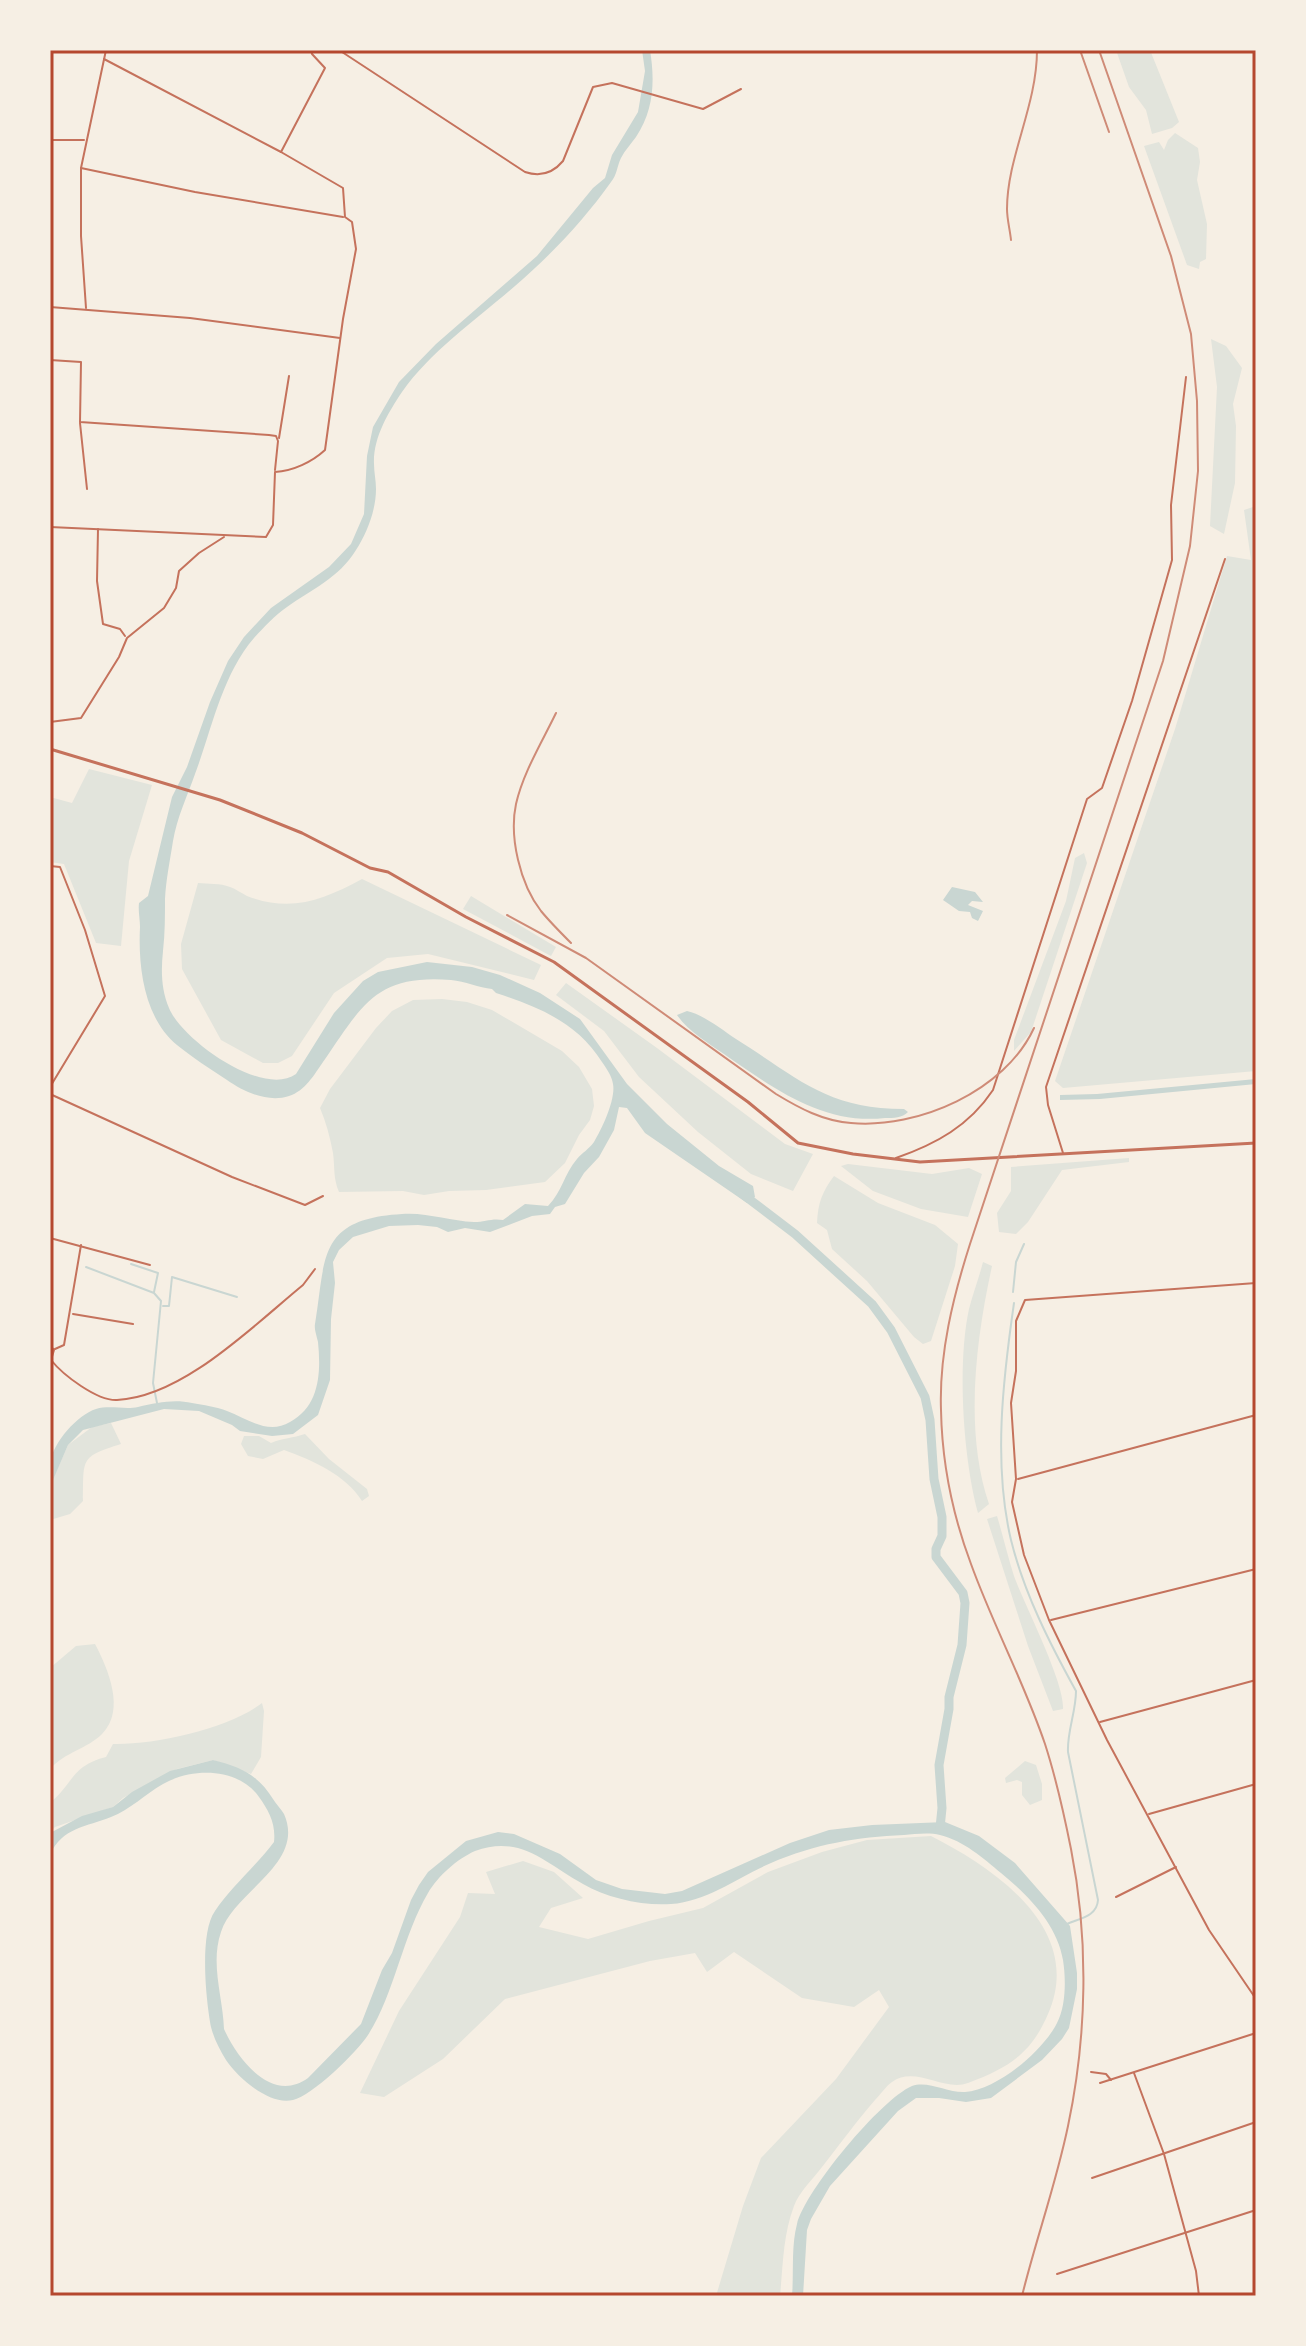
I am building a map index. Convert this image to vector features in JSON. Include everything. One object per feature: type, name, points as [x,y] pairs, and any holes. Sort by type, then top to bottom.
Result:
[{"type":"street","points":[[86,309],[81,236],[81,168],[106,50]]},
{"type":"street","points":[[281,152],[325,68],[311,50]]},
{"type":"street","points":[[339,50],[525,172],[537,175],[556,169],[563,161],[593,87],[612,83],[703,109],[741,89]]},
{"type":"street","points":[[104,59],[343,188],[345,217]]},
{"type":"street","points":[[50,140],[86,140]]},
{"type":"street","points":[[81,168],[195,192],[345,217],[352,222],[356,249],[325,450],[315,459],[275,472]]},
{"type":"street","points":[[50,307],[258,326],[341,338]]},
{"type":"street","points":[[50,360],[81,362],[80,422],[87,489]]},
{"type":"street","points":[[50,527],[266,537],[273,525],[278,441],[289,376]]},
{"type":"street","points":[[891,1159],[929,1147],[956,1130],[981,1108],[993,1090],[1087,799],[1102,788],[1158,614],[1172,560],[1171,505],[1186,377]]},
{"type":"street","points":[[80,422],[269,435],[276,436],[278,441]]},
{"type":"street","points":[[98,528],[97,581],[103,624],[120,629],[127,638]]},
{"type":"street","points":[[50,722],[81,718],[119,657],[127,638],[164,608],[176,588],[179,571],[225,536]]},
{"type":"street","points":[[1064,1154],[1048,1105],[1046,1087],[1225,559]]},
{"type":"street","points":[[50,749],[220,800],[302,833],[370,868],[388,872],[554,962],[748,1102],[798,1143],[920,1162],[1256,1143]]},
{"type":"street","points":[[50,866],[60,867],[85,930],[105,996],[50,1087]]},
{"type":"street","points":[[50,1094],[232,1177],[305,1205],[323,1196]]},
{"type":"street","points":[[50,1238],[150,1265]]},
{"type":"street","points":[[81,1245],[64,1345],[54,1350],[50,1360],[72,1381],[115,1401],[144,1394],[200,1370],[303,1285],[315,1269]]},
{"type":"street","points":[[1256,1283],[1025,1300],[1016,1321],[1016,1371],[1011,1403],[1016,1479],[1012,1502],[1024,1555],[1049,1620],[1209,1930],[1256,1999]]},
{"type":"street","points":[[71,1314],[133,1324]]},
{"type":"street","points":[[50,1345],[54,1350]]},
{"type":"street","points":[[1016,1479],[1256,1415]]},
{"type":"street","points":[[1049,1620],[1256,1569]]},
{"type":"street","points":[[1100,1722],[1256,1680]]},
{"type":"street","points":[[1148,1814],[1256,1784]]},
{"type":"street","points":[[1116,1897],[1177,1867]]},
{"type":"street","points":[[1252,1992],[1256,1989]]},
{"type":"street","points":[[1100,2083],[1256,2033]]},
{"type":"street","points":[[1091,2072],[1106,2074],[1112,2081]]},
{"type":"street","points":[[1134,2073],[1164,2154],[1196,2271],[1199,2296]]},
{"type":"street","points":[[1092,2178],[1256,2122]]},
{"type":"street","points":[[1057,2274],[1256,2210]]},
{"type":"shaded area","points":[[642,50],[650,50],[653,84],[650,106],[613,179],[554,249],[440,349],[402,392],[387,417],[376,445],[374,505],[367,529],[356,550],[333,576],[270,621],[254,638],[234,669],[219,703],[175,832],[166,892],[162,980],[166,1001],[177,1021],[206,1049],[245,1072],[282,1079],[296,1074],[334,1013],[363,981],[378,972],[427,962],[472,967],[500,975],[540,993],[580,1019],[627,1084],[667,1124],[719,1166],[753,1186],[755,1197],[747,1203],[645,1133],[627,1108],[619,1107],[614,1130],[599,1157],[584,1173],[565,1204],[555,1207],[550,1214],[532,1216],[490,1232],[465,1228],[448,1232],[418,1225],[389,1226],[353,1237],[339,1250],[333,1262],[335,1283],[330,1380],[318,1415],[293,1434],[272,1436],[240,1431],[199,1411],[164,1409],[83,1430],[68,1445],[50,1487],[50,1462],[56,1446],[74,1423],[96,1409],[133,1408],[178,1401],[219,1408],[266,1426],[282,1426],[290,1422],[307,1407],[316,1387],[319,1353],[315,1326],[321,1280],[331,1246],[340,1234],[354,1224],[374,1217],[411,1214],[478,1222],[503,1220],[525,1204],[548,1206],[573,1165],[594,1142],[604,1122],[612,1098],[612,1081],[609,1072],[581,1036],[569,1026],[527,1004],[492,989],[451,980],[404,982],[373,998],[349,1025],[309,1082],[295,1094],[273,1098],[249,1092],[177,1045],[157,1021],[142,975],[139,903],[148,896],[172,797],[187,767],[228,661],[244,637],[271,608],[329,567],[351,544],[364,514],[367,456],[373,427],[399,382],[436,344],[537,256],[593,188],[605,178],[612,155],[638,112],[645,71]]},
{"type":"shaded area","points":[[1116,50],[1150,50],[1179,122],[1172,128],[1152,134],[1146,110],[1129,87]]},
{"type":"shaded area","points":[[1175,133],[1198,148],[1200,162],[1197,180],[1207,224],[1206,259],[1200,262],[1199,269],[1187,265],[1144,146],[1159,142],[1164,150]]},
{"type":"shaded area","points":[[1211,339],[1226,346],[1242,368],[1233,404],[1236,426],[1235,483],[1224,534],[1210,526],[1217,387]]},
{"type":"shaded area","points":[[1256,506],[1256,1071],[1063,1088],[1055,1081],[1175,729],[1227,556],[1251,560],[1244,510]]},
{"type":"shaded area","points":[[89,769],[152,785],[129,861],[121,946],[96,943],[64,864],[50,862],[50,797],[72,803]]},
{"type":"shaded area","points":[[1084,853],[1087,863],[1031,1032],[1014,1051],[1014,1040],[1066,901],[1075,858]]},
{"type":"shaded area","points":[[362,879],[541,965],[534,980],[428,954],[387,958],[334,993],[292,1056],[278,1063],[263,1063],[221,1040],[182,969],[181,944],[198,883],[226,886],[263,901],[292,904],[334,893]]},
{"type":"shaded area","points":[[952,887],[975,892],[983,902],[972,901],[968,905],[983,911],[978,921],[972,918],[970,912],[959,911],[943,900]]},
{"type":"shaded area","points":[[471,896],[556,947],[551,956],[463,909]]},
{"type":"shaded area","points":[[566,983],[785,1144],[813,1154],[793,1191],[751,1174],[698,1132],[639,1077],[604,1031],[556,995]]},
{"type":"shaded area","points":[[413,1000],[467,1002],[492,1010],[562,1051],[579,1067],[592,1089],[594,1106],[590,1120],[565,1163],[545,1182],[424,1195],[403,1191],[339,1192],[331,1141],[320,1108],[330,1089],[392,1011]]},
{"type":"shaded area","points":[[687,1011],[712,1023],[795,1078],[833,1097],[908,1112],[895,1118],[862,1119],[820,1110],[800,1101],[761,1079],[692,1031],[677,1015]]},
{"type":"shaded area","points":[[1256,1079],[1256,1084],[1060,1100],[1060,1095]]},
{"type":"shaded area","points":[[1129,1158],[1129,1162],[1062,1170],[1028,1222],[1016,1234],[999,1232],[997,1213],[1011,1191],[1011,1167]]},
{"type":"shaded area","points":[[848,1164],[932,1174],[969,1168],[982,1174],[968,1217],[921,1209],[873,1191],[841,1166]]},
{"type":"shaded area","points":[[834,1176],[878,1203],[935,1225],[958,1244],[955,1266],[931,1341],[923,1344],[914,1337],[867,1281],[832,1249],[827,1230],[817,1223],[821,1198]]},
{"type":"shaded area","points":[[983,1262],[992,1266],[977,1354],[975,1416],[981,1476],[989,1504],[978,1513],[965,1439],[963,1356],[969,1309]]},
{"type":"shaded area","points":[[111,1423],[121,1444],[91,1457],[84,1468],[83,1501],[70,1514],[50,1520],[50,1486],[68,1445],[92,1427]]},
{"type":"shaded area","points":[[305,1434],[329,1459],[367,1489],[369,1496],[362,1501],[338,1476],[295,1454],[284,1450],[263,1459],[248,1456],[241,1444],[244,1436],[259,1436],[271,1443]]},
{"type":"shaded area","points":[[997,1516],[1014,1576],[1058,1681],[1063,1709],[1053,1711],[1028,1646],[987,1519]]},
{"type":"shaded area","points":[[95,1644],[109,1677],[113,1713],[102,1734],[62,1758],[50,1769],[50,1668],[76,1646]]},
{"type":"shaded area","points":[[262,1703],[261,1757],[251,1774],[213,1760],[177,1769],[123,1798],[113,1807],[55,1827],[50,1832],[50,1803],[79,1770],[106,1757],[113,1744],[149,1742],[191,1734],[231,1721]]},
{"type":"shaded area","points":[[213,1760],[255,1778],[284,1814],[288,1832],[285,1848],[277,1862],[228,1917],[221,1932],[217,1956],[224,2029],[247,2065],[269,2082],[282,2086],[295,2085],[308,2078],[361,2024],[411,1900],[428,1872],[466,1841],[498,1832],[514,1834],[560,1854],[596,1880],[622,1889],[665,1894],[682,1891],[790,1843],[829,1830],[945,1822],[979,1836],[1015,1863],[1070,1926],[1077,1989],[1069,2028],[1042,2060],[991,2098],[966,2102],[916,2098],[898,2111],[830,2186],[811,2219],[807,2230],[803,2296],[792,2296],[794,2242],[803,2209],[829,2169],[882,2108],[912,2086],[925,2085],[965,2092],[991,2084],[1030,2057],[1057,2023],[1064,1992],[1060,1947],[1048,1922],[1021,1891],[965,1846],[931,1834],[870,1838],[820,1846],[787,1856],[698,1898],[671,1904],[637,1902],[603,1893],[520,1849],[506,1846],[475,1851],[448,1869],[428,1893],[412,1927],[385,2002],[362,2043],[311,2091],[284,2101],[255,2089],[231,2067],[214,2036],[207,2001],[205,1951],[210,1921],[221,1902],[274,1842],[271,1818],[250,1787],[240,1780],[215,1773],[175,1778],[118,1814],[68,1833],[50,1855],[52,1832],[82,1816],[113,1807],[132,1792],[170,1771]]},
{"type":"shaded area","points":[[1025,1761],[1036,1765],[1042,1784],[1042,1800],[1030,1805],[1022,1795],[1022,1782],[1006,1783],[1005,1778]]},
{"type":"shaded area","points":[[931,1836],[982,1866],[1006,1885],[1028,1906],[1044,1929],[1054,1955],[1056,1984],[1048,2014],[1034,2040],[1017,2058],[982,2077],[959,2085],[910,2076],[888,2086],[796,2201],[786,2239],[780,2296],[716,2296],[761,2158],[836,2079],[889,2007],[879,1990],[854,2007],[802,1998],[734,1952],[707,1972],[695,1953],[650,1961],[505,1999],[443,2059],[384,2097],[360,2093],[399,2011],[460,1917],[468,1893],[495,1894],[486,1872],[523,1861],[554,1872],[583,1898],[551,1908],[539,1927],[588,1939],[703,1908],[768,1872],[822,1852],[867,1840]]},
{"type":"waterway","points":[[741,1193],[795,1234],[872,1304],[891,1330],[925,1397],[930,1420],[934,1479],[942,1517],[942,1536],[936,1557],[963,1593],[965,1603],[962,1645],[949,1697],[939,1765],[940,1828]]},
{"type":"waterway","points":[[1013,1292],[1016,1262],[1024,1244]]},
{"type":"waterway","points":[[131,1264],[158,1273],[154,1292]]},
{"type":"waterway","points":[[86,1267],[154,1293],[161,1301],[153,1383],[157,1403]]},
{"type":"waterway","points":[[163,1306],[169,1306],[172,1277],[237,1297]]},
{"type":"waterway","points":[[1014,1303],[1002,1422],[1002,1482],[1006,1511],[1016,1560],[1030,1599],[1076,1691],[1068,1752],[1098,1900],[1095,1910],[1067,1924]]},
{"type":"railway","points":[[1011,240],[1008,190],[1032,91],[1037,50]]},
{"type":"railway","points":[[1080,50],[1109,132]]},
{"type":"railway","points":[[1022,2296],[1058,2169],[1074,2092],[1082,2023],[1081,1918],[1071,1849],[1049,1757],[1028,1698],[980,1587],[954,1508],[942,1430],[942,1368],[953,1305],[970,1244],[1163,661],[1190,546],[1198,471],[1197,401],[1191,334],[1171,256],[1099,50]]},
{"type":"railway","points":[[556,713],[523,781],[516,804],[514,831],[518,860],[527,888],[541,911],[571,943]]},
{"type":"railway","points":[[507,915],[586,958],[776,1094],[831,1120],[851,1123],[904,1120],[957,1101],[1003,1070],[1021,1050],[1034,1028]]}]
